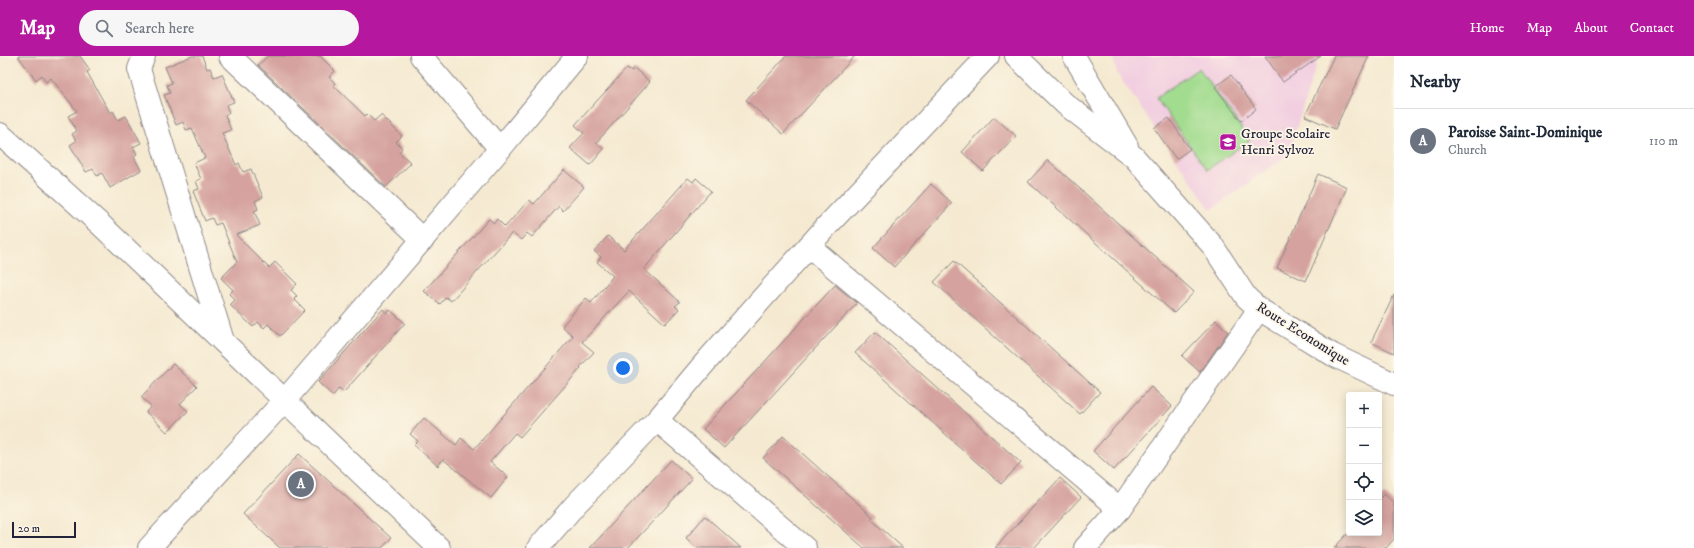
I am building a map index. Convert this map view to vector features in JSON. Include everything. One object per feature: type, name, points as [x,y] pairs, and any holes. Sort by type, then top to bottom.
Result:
[{"type":"main road","points":[[144,56],[139,69],[223,342]]},
{"type":"main road","points":[[230,56],[423,240]]},
{"type":"main road","points":[[421,56],[500,150]]},
{"type":"main road","points":[[149,548],[285,400],[500,150],[577,56]]},
{"type":"main road","points":[[538,548],[575,505],[658,420],[703,365],[809,246],[988,56]]},
{"type":"main road","name":"Route Economique","points":[[1016,56],[1065,104],[1134,157]]},
{"type":"main road","name":"Route Economique","points":[[1074,56],[1134,157],[1212,245],[1246,297],[1259,309],[1333,355],[1394,384]]},
{"type":"main road","points":[[0,134],[101,225],[439,548]]},
{"type":"main road","points":[[809,246],[1120,509]]},
{"type":"main road","points":[[1085,548],[1120,509],[1259,309]]},
{"type":"main road","points":[[658,420],[805,548]]},
{"type":"shaded area","name":"Groupe Scolaire Henri Sylvoz","points":[[1112,56],[1319,56],[1288,155],[1211,210],[1118,75]]},
{"type":"green space","points":[[1199,68],[1250,140],[1207,170],[1156,98]]},
{"type":"building","points":[[18,56],[80,56],[90,70],[87,72],[110,113],[113,111],[118,120],[126,116],[141,143],[133,147],[137,154],[134,157],[141,170],[110,188],[102,173],[97,176],[93,169],[86,172],[70,145],[76,141],[72,134],[77,131],[68,116],[77,111],[51,78],[46,82],[42,75],[36,80]]},
{"type":"building","points":[[192,56],[202,56],[207,69],[210,68],[214,77],[222,74],[234,102],[226,105],[229,113],[225,115],[231,130],[222,133],[236,165],[239,163],[243,172],[251,169],[263,197],[255,201],[258,209],[254,211],[260,225],[236,235],[269,268],[275,262],[297,284],[291,290],[297,296],[294,299],[305,310],[280,336],[268,324],[264,328],[258,322],[253,327],[230,305],[235,300],[229,294],[233,290],[221,278],[237,262],[221,223],[215,225],[212,218],[205,221],[193,191],[199,189],[196,181],[201,179],[194,163],[205,158],[192,128],[186,130],[183,122],[176,125],[164,95],[170,93],[167,85],[172,83],[165,67]]},
{"type":"building","points":[[268,56],[320,56],[335,71],[329,77],[335,83],[333,85],[365,116],[367,114],[374,121],[381,115],[402,136],[396,142],[402,148],[399,152],[411,163],[386,187],[258,65]]},
{"type":"building","points":[[786,56],[855,56],[783,134],[746,100]]},
{"type":"building","points":[[1265,56],[1321,56],[1283,82]]},
{"type":"building","points":[[1334,56],[1369,56],[1335,129],[1305,116]]},
{"type":"building","points":[[627,68],[632,71],[634,68],[650,82],[596,143],[604,149],[590,165],[570,148],[584,133],[575,125]]},
{"type":"building","points":[[1231,75],[1256,109],[1241,121],[1215,87]]},
{"type":"building","points":[[994,117],[1016,136],[983,171],[962,152]]},
{"type":"building","points":[[1169,118],[1190,149],[1176,159],[1154,128]]},
{"type":"building","points":[[1048,160],[1194,292],[1174,313],[1028,182]]},
{"type":"building","points":[[564,170],[584,187],[563,211],[559,206],[532,237],[527,233],[521,240],[512,233],[451,301],[446,297],[440,304],[424,291],[489,219],[494,223],[497,219],[505,227],[529,200],[534,204]]},
{"type":"building","points":[[1318,174],[1347,187],[1306,281],[1277,268]]},
{"type":"building","points":[[688,178],[693,182],[696,178],[711,191],[644,269],[680,302],[675,306],[679,309],[665,324],[629,291],[582,342],[594,352],[580,367],[581,368],[520,437],[515,433],[490,462],[508,477],[491,498],[443,459],[438,466],[414,445],[418,441],[410,434],[424,418],[456,445],[461,438],[474,449],[573,336],[562,326],[586,298],[591,303],[613,276],[597,262],[601,257],[594,251],[608,236],[624,250]]},
{"type":"building","points":[[931,184],[952,203],[894,267],[873,248]]},
{"type":"building","points":[[954,261],[1100,392],[1080,414],[934,282]]},
{"type":"building","points":[[835,285],[857,303],[724,448],[703,429]]},
{"type":"building","points":[[1394,295],[1394,353],[1371,342]]},
{"type":"building","points":[[383,309],[387,314],[390,310],[405,323],[344,392],[339,388],[333,396],[318,382]]},
{"type":"building","points":[[1216,320],[1228,332],[1200,372],[1182,356]]},
{"type":"building","points":[[875,332],[1021,463],[1001,484],[855,353]]},
{"type":"building","points":[[173,364],[197,386],[180,404],[188,411],[167,432],[146,412],[151,406],[141,397]]},
{"type":"building","points":[[1151,387],[1172,406],[1114,470],[1093,451]]},
{"type":"building","points":[[783,436],[873,517],[871,519],[903,548],[864,548],[763,458]]},
{"type":"building","points":[[299,454],[391,538],[382,548],[280,548],[243,514]]},
{"type":"building","points":[[671,460],[692,479],[628,548],[590,548]]},
{"type":"building","points":[[1060,478],[1081,497],[1034,548],[995,548]]},
{"type":"building","points":[[1384,494],[1394,503],[1394,539],[1386,548],[1334,548],[1346,535],[1382,536],[1382,496]]},
{"type":"building","points":[[705,516],[741,548],[697,548],[686,538]]},
{"type":"place","name":"Groupe Scolaire Henri Sylvoz","points":[[1228,142]]},
{"type":"place","name":"Paroisse Saint-Dominique","points":[[301,484]]}]
